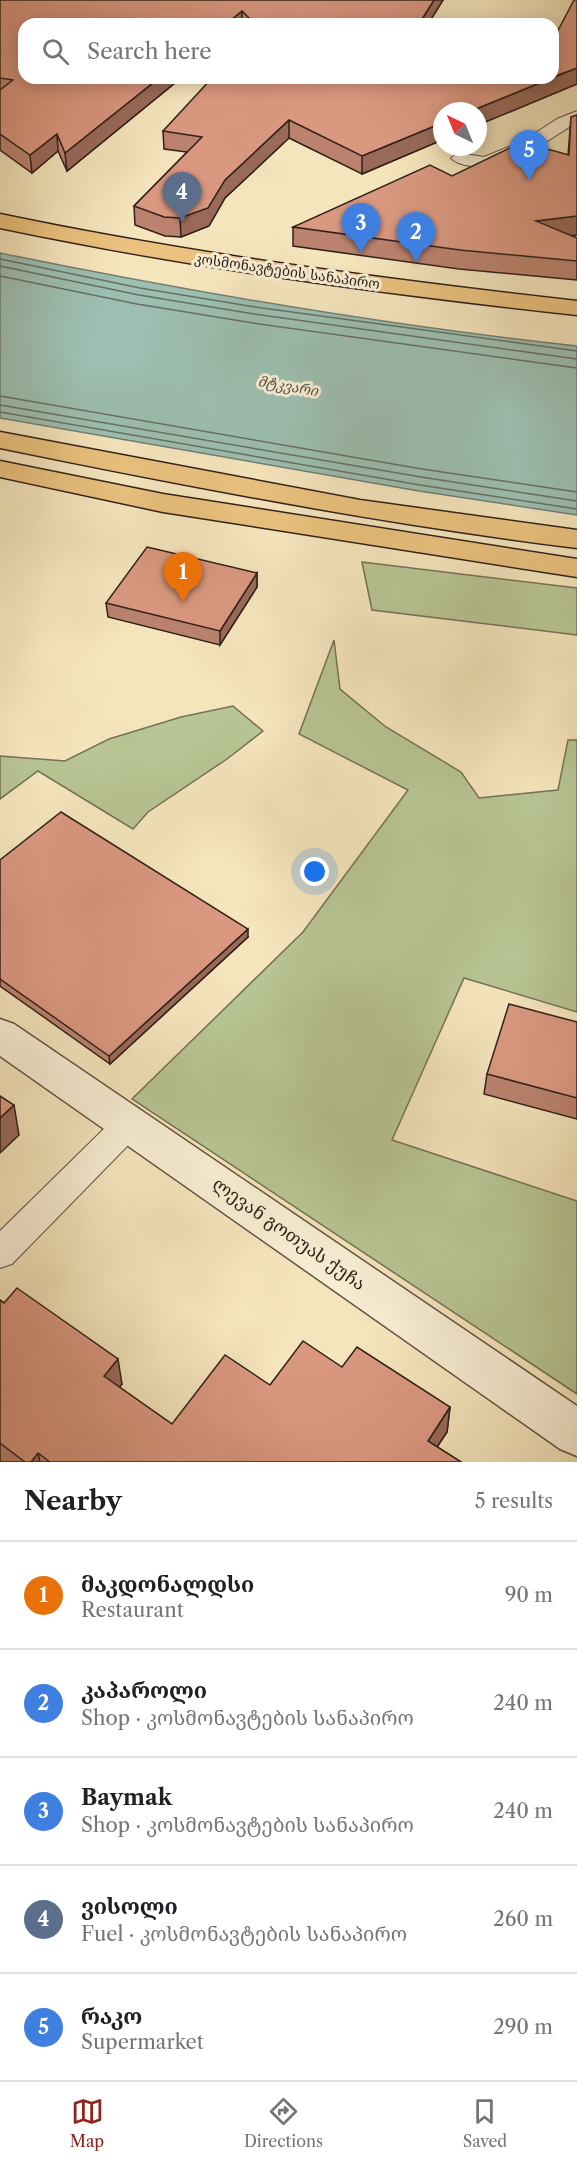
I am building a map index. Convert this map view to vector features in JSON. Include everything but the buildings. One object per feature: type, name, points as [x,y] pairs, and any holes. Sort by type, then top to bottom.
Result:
[{"type":"main road","name":"კოსმონავტების სანაპირო","points":[[0,221],[107,243],[256,267],[461,296],[577,308]]},
{"type":"main road","points":[[0,440],[126,466],[370,509],[577,539]]},
{"type":"main road","points":[[0,469],[163,503],[577,568]]},
{"type":"street","points":[[459,158],[485,162],[529,146],[563,122],[577,116]]},
{"type":"street","name":"ლევან გოთუას ქუჩა","points":[[0,1035],[577,1433]]},
{"type":"street","points":[[0,1253],[129,1124]]},
{"type":"green space","points":[[362,562],[577,588],[577,635],[372,610]]},
{"type":"green space","points":[[334,640],[340,689],[386,727],[461,772],[479,798],[558,790],[568,740],[577,740],[577,1012],[464,978],[392,1140],[577,1201],[577,1394],[132,1099],[303,932],[408,790],[299,734]]},
{"type":"green space","points":[[233,706],[263,731],[227,759],[148,812],[133,829],[38,771],[0,799],[0,756],[65,761],[109,739],[181,717]]},
{"type":"water","name":"მტკვარი","points":[[0,253],[143,281],[360,318],[577,346],[577,515],[419,491],[0,418]]},
{"type":"place","name":"რაკო","points":[[529,180]]},
{"type":"place","name":"ვისოლი","points":[[182,222]]},
{"type":"place","name":"Baymak","points":[[361,253]]},
{"type":"place","name":"კაპაროლი","points":[[416,262]]},
{"type":"place","name":"მაკდონალდსი","points":[[183,602]]}]
